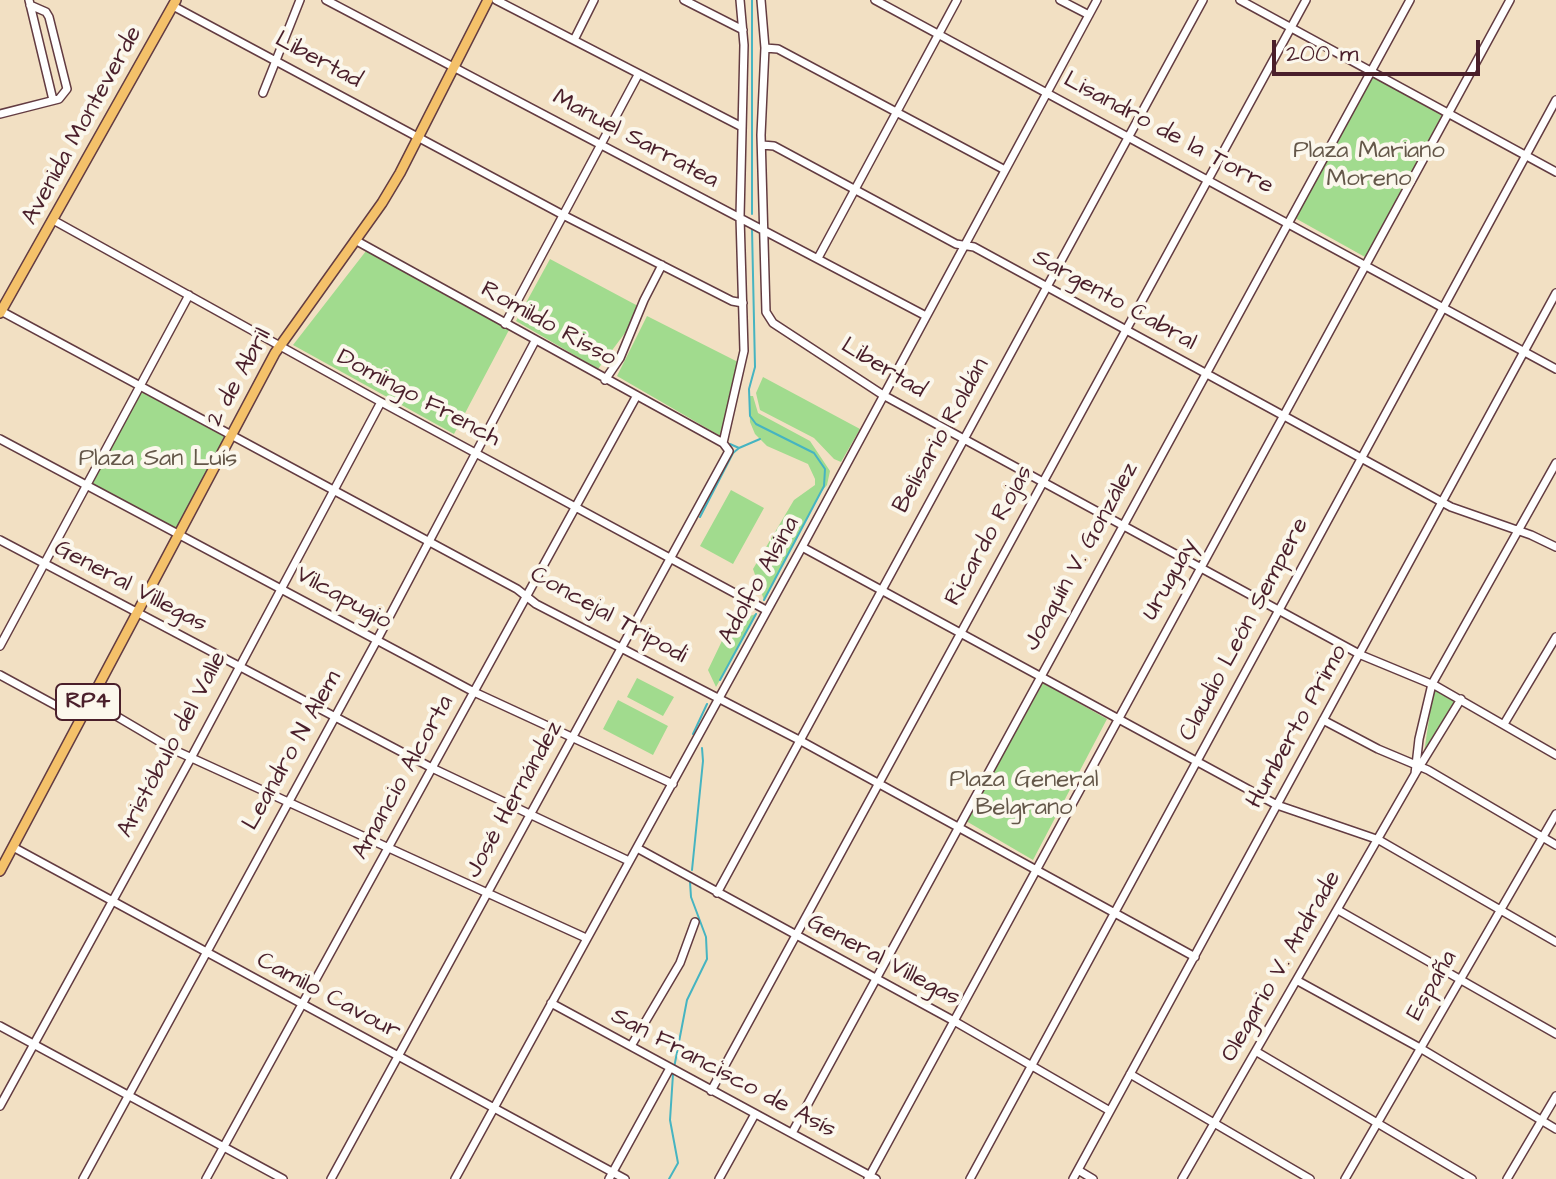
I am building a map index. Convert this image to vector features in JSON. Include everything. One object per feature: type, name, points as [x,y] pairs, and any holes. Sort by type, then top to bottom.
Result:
[{"type":"main road","name":"2 de Abril","points":[[0,871],[279,346],[400,173],[488,0]]},
{"type":"main road","name":"Avenida Monteverde","points":[[0,312],[174,3]]},
{"type":"street","points":[[263,93],[300,0]]},
{"type":"street","name":"Manuel Sarratea","points":[[326,0],[926,316]]},
{"type":"street","points":[[496,0],[742,127]]},
{"type":"street","points":[[574,40],[594,0]]},
{"type":"street","points":[[684,0],[743,30]]},
{"type":"street","points":[[723,443],[744,351],[743,30],[740,0]]},
{"type":"street","points":[[761,0],[765,48],[761,228]]},
{"type":"street","name":"Lisandro de la Torre","points":[[875,0],[1556,369]]},
{"type":"street","points":[[818,258],[957,0]]},
{"type":"street","points":[[1060,0],[1089,15]]},
{"type":"street","name":"Adolfo Alsina","points":[[455,1179],[673,784],[1097,0]]},
{"type":"street","name":"Belisario Roldán","points":[[717,893],[1203,0]]},
{"type":"street","points":[[1240,0],[1556,172]]},
{"type":"street","name":"Ricardo Rojas","points":[[711,1091],[1306,0]]},
{"type":"street","name":"Joaquín V. González","points":[[792,1133],[1410,0]]},
{"type":"street","name":"Uruguay","points":[[872,1178],[1035,869],[1510,0]]},
{"type":"street","points":[[0,114],[56,100],[67,89],[49,17],[30,2]]},
{"type":"street","points":[[30,2],[56,100]]},
{"type":"street","name":"Libertad","points":[[174,3],[276,62],[565,216],[732,301],[743,303]]},
{"type":"street","points":[[765,48],[778,49],[1005,170]]},
{"type":"street","points":[[505,324],[638,75]]},
{"type":"street","name":"Claudio León Sempere","points":[[970,1179],[1556,100]]},
{"type":"street","name":"Sargento Cabral","points":[[762,145],[774,146],[956,244],[974,247],[1442,502],[1556,547]]},
{"type":"street","name":"Domingo French","points":[[53,220],[766,610]]},
{"type":"street","name":"Libertad","points":[[761,228],[768,318],[883,395],[1361,655],[1461,699],[1556,755]]},
{"type":"street","name":"Romildo Risso","points":[[355,240],[723,443]]},
{"type":"street","points":[[605,380],[620,358],[662,265]]},
{"type":"street","name":"Humberto Primo","points":[[1073,1179],[1556,293]]},
{"type":"street","points":[[0,646],[189,295]]},
{"type":"street","name":"Concejal Tripodi","points":[[0,312],[621,648],[801,741],[1195,957]]},
{"type":"street","name":"Leandro N Alem","points":[[83,1179],[377,640],[535,341]]},
{"type":"street","name":"Amancio Alcorta","points":[[206,1179],[636,397]]},
{"type":"street","name":"Aristóbulo del Valle","points":[[0,1106],[381,402]]},
{"type":"street","name":"Vilcapugio","points":[[0,439],[474,692],[673,784]]},
{"type":"street","name":"José Hernández","points":[[331,1179],[728,456],[728,448],[723,443]]},
{"type":"street","name":"Olegario V. Andrade","points":[[1182,1179],[1415,774],[1432,684],[1556,463]]},
{"type":"street","name":"General Villegas","points":[[0,540],[432,768],[629,861]]},
{"type":"street","points":[[802,547],[1277,805],[1379,840],[1556,942]]},
{"type":"street","points":[[1504,724],[1556,637]]},
{"type":"street","points":[[0,675],[79,718]]},
{"type":"street","name":"Olegario V. Andrade","points":[[1418,765],[1461,699]]},
{"type":"street","points":[[89,700],[191,758],[586,938]]},
{"type":"street","points":[[1323,720],[1378,749],[1418,765],[1556,845]]},
{"type":"street","name":"España","points":[[1345,1179],[1556,814]]},
{"type":"street","name":"Camilo Cavour","points":[[13,847],[493,1108],[611,1176],[625,1179]]},
{"type":"street","name":"General Villegas","points":[[637,848],[954,1021],[1110,1111]]},
{"type":"street","points":[[1338,910],[1556,1034]]},
{"type":"street","points":[[631,1046],[680,963],[695,922]]},
{"type":"street","points":[[1298,981],[1420,1048],[1556,1129]]},
{"type":"street","name":"San Francisco de Asís","points":[[551,1003],[872,1178]]},
{"type":"street","points":[[0,1026],[283,1179]]},
{"type":"street","points":[[1257,1052],[1472,1179]]},
{"type":"street","points":[[611,1176],[673,1070]]},
{"type":"street","points":[[1130,1074],[1310,1179]]},
{"type":"street","points":[[1507,1179],[1556,1096]]},
{"type":"street","points":[[719,1179],[755,1114]]},
{"type":"street","points":[[1078,1170],[1093,1179]]},
{"type":"green space","name":"Plaza Mariano Moreno","points":[[1374,75],[1444,114],[1365,257],[1295,218]]},
{"type":"green space","points":[[366,251],[509,330],[454,434],[293,345]]},
{"type":"green space","points":[[550,259],[638,306],[628,329],[598,369],[516,321]]},
{"type":"green space","points":[[647,316],[738,362],[722,437],[617,376]]},
{"type":"green space","points":[[763,377],[860,429],[841,462],[834,459],[814,438],[760,410],[756,393]]},
{"type":"green space","name":"Plaza San Luís","points":[[139,387],[230,437],[177,534],[86,485]]},
{"type":"green space","points":[[749,396],[753,396],[758,413],[810,441],[830,471],[827,485],[764,600],[753,569],[794,500],[815,485],[815,479],[808,464],[767,446],[755,434],[750,422]]},
{"type":"green space","points":[[731,490],[764,508],[733,564],[700,546]]},
{"type":"green space","points":[[756,614],[716,687],[708,670],[731,622]]},
{"type":"green space","points":[[637,678],[674,697],[663,716],[627,697]]},
{"type":"green space","name":"Plaza General Belgrano","points":[[1043,683],[1107,719],[1033,860],[966,821]]},
{"type":"green space","points":[[1437,689],[1456,700],[1424,753],[1433,692]]},
{"type":"green space","points":[[618,700],[668,726],[653,755],[603,729]]},
{"type":"waterway","points":[[752,0],[752,214]]},
{"type":"waterway","points":[[752,229],[755,367],[749,389],[750,416],[756,424],[814,453],[825,469],[824,486],[764,600]]},
{"type":"waterway","points":[[730,444],[739,448],[760,439]]},
{"type":"waterway","points":[[700,517],[733,453],[739,448]]},
{"type":"waterway","points":[[720,680],[756,614]]},
{"type":"waterway","points":[[693,734],[707,704]]},
{"type":"waterway","points":[[692,870],[702,748]]},
{"type":"waterway","points":[[674,1068],[687,1000],[707,959],[706,937],[691,897],[690,882]]},
{"type":"waterway","points":[[669,1179],[678,1163],[670,1120],[673,1074]]}]
